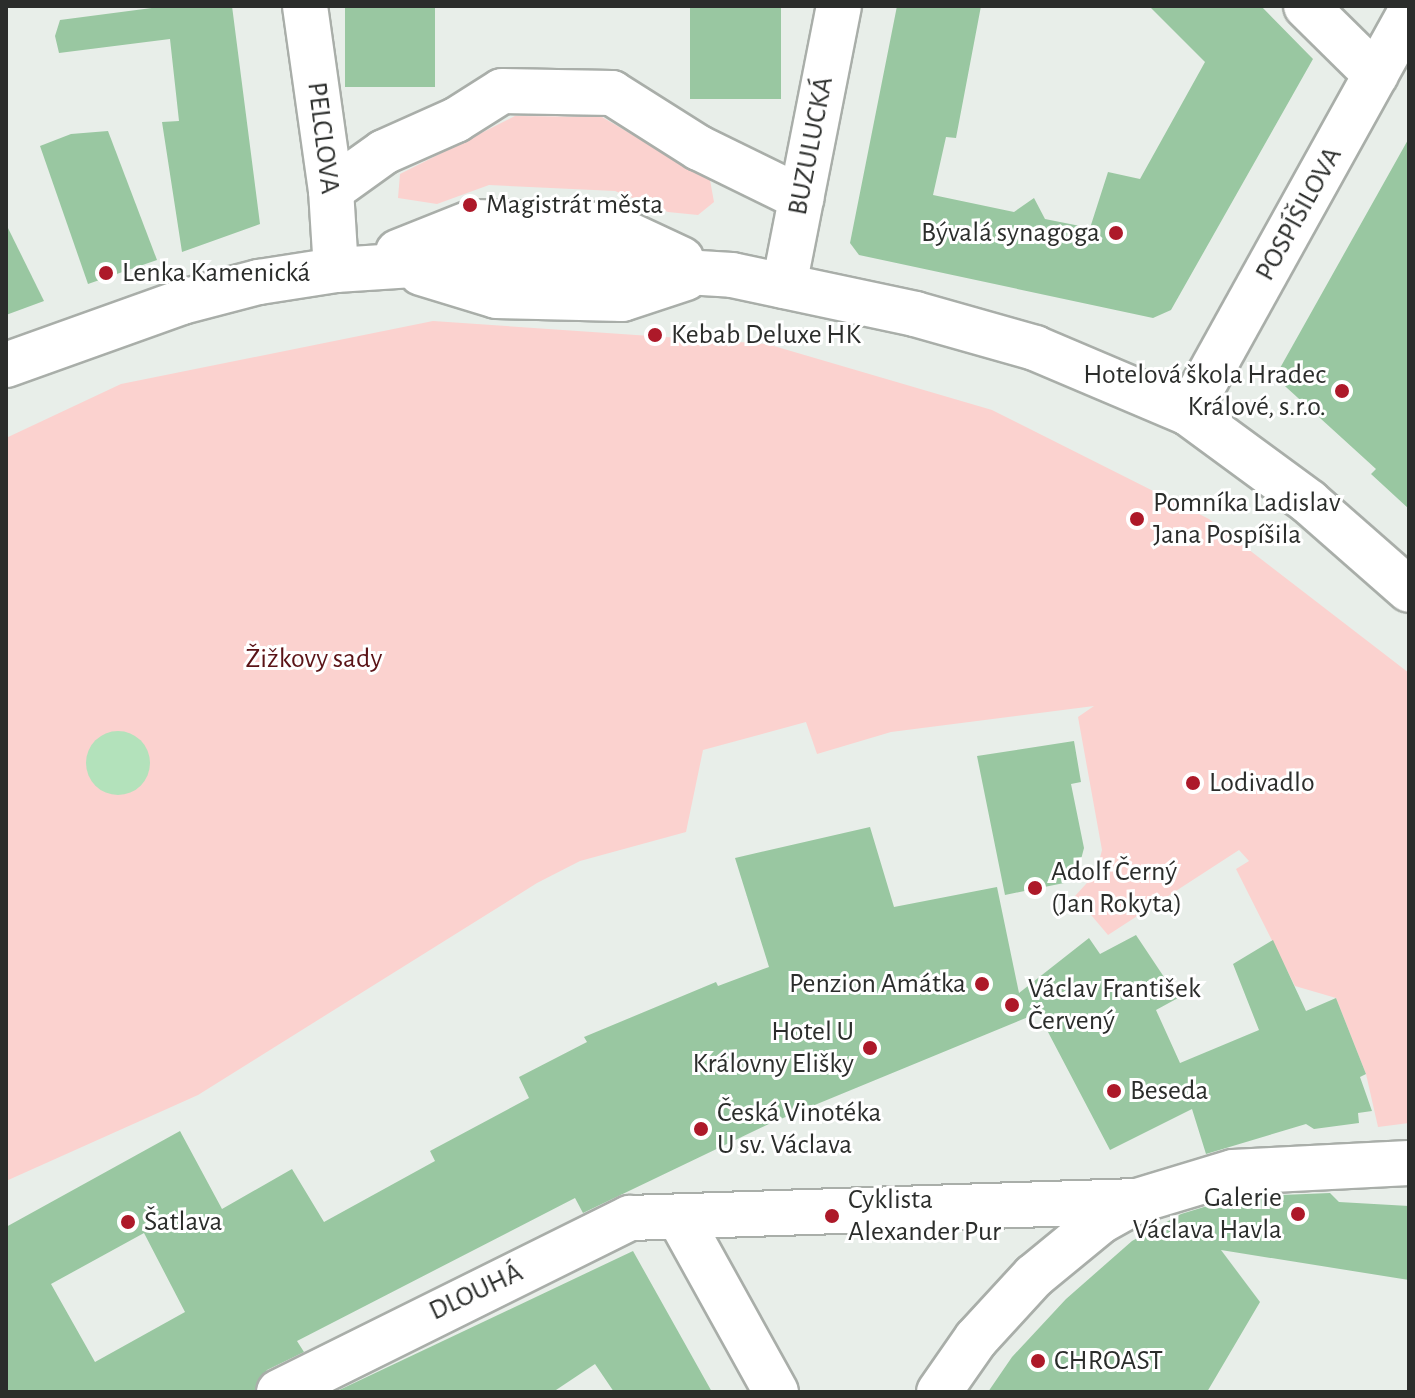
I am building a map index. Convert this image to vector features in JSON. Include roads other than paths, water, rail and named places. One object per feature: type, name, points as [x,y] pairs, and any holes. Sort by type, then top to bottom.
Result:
[{"type":"street","name":"PELCLOVA","points":[[305,6],[331,190],[362,268]]},
{"type":"street","name":"BUZULUCKÁ","points":[[784,286],[839,6]]},
{"type":"street","points":[[1306,6],[1392,79]]},
{"type":"street","name":"POSPÍŠILOVA","points":[[1188,413],[1392,79],[1409,15]]},
{"type":"street","points":[[331,190],[384,152],[456,120],[502,91],[612,93],[699,148],[801,198]]},
{"type":"street","points":[[6,365],[182,302],[259,282],[362,268],[473,222],[608,225],[707,273],[784,286],[1035,348],[1188,413],[1309,502],[1409,590]]},
{"type":"street","points":[[362,268],[496,296],[622,299],[707,273]]},
{"type":"street","points":[[939,1392],[976,1339],[1034,1276],[1101,1221],[1137,1201],[1245,1170],[1409,1163]]},
{"type":"street","name":"DLOUHÁ","points":[[279,1392],[630,1218],[1137,1201]]},
{"type":"street","points":[[679,1217],[776,1392]]},
{"type":"place","name":"Magistrát města","points":[[470,205]]},
{"type":"place","name":"Bývalá synagoga","points":[[1116,233]]},
{"type":"place","name":"Lenka Kamenická","points":[[106,273]]},
{"type":"place","name":"Kebab Deluxe HK","points":[[655,335]]},
{"type":"place","name":"Hotelová škola Hradec Králové, s.r.o.","points":[[1342,391]]},
{"type":"place","name":"Pomníka Ladislav Jana Pospíšila","points":[[1137,519]]},
{"type":"place","name":"Lodivadlo","points":[[1193,783]]},
{"type":"place","name":"Adolf Černý (Jan Rokyta)","points":[[1035,888]]},
{"type":"place","name":"Penzion Amátka","points":[[982,984]]},
{"type":"place","name":"Václav František Červený","points":[[1012,1005]]},
{"type":"place","name":"Hotel U Královny Elišky","points":[[870,1048]]},
{"type":"place","name":"Beseda","points":[[1114,1091]]},
{"type":"place","name":"Česká Vinotéka U sv. Václava","points":[[701,1129]]},
{"type":"place","name":"Galerie Václava Havla","points":[[1298,1214]]},
{"type":"place","name":"Cyklista Alexander Pur","points":[[832,1216]]},
{"type":"place","name":"Šatlava","points":[[128,1222]]},
{"type":"place","name":"CHROAST","points":[[1038,1361]]},
{"type":"park label","name":"Žižkovy sady","points":[[314,659]]}]
